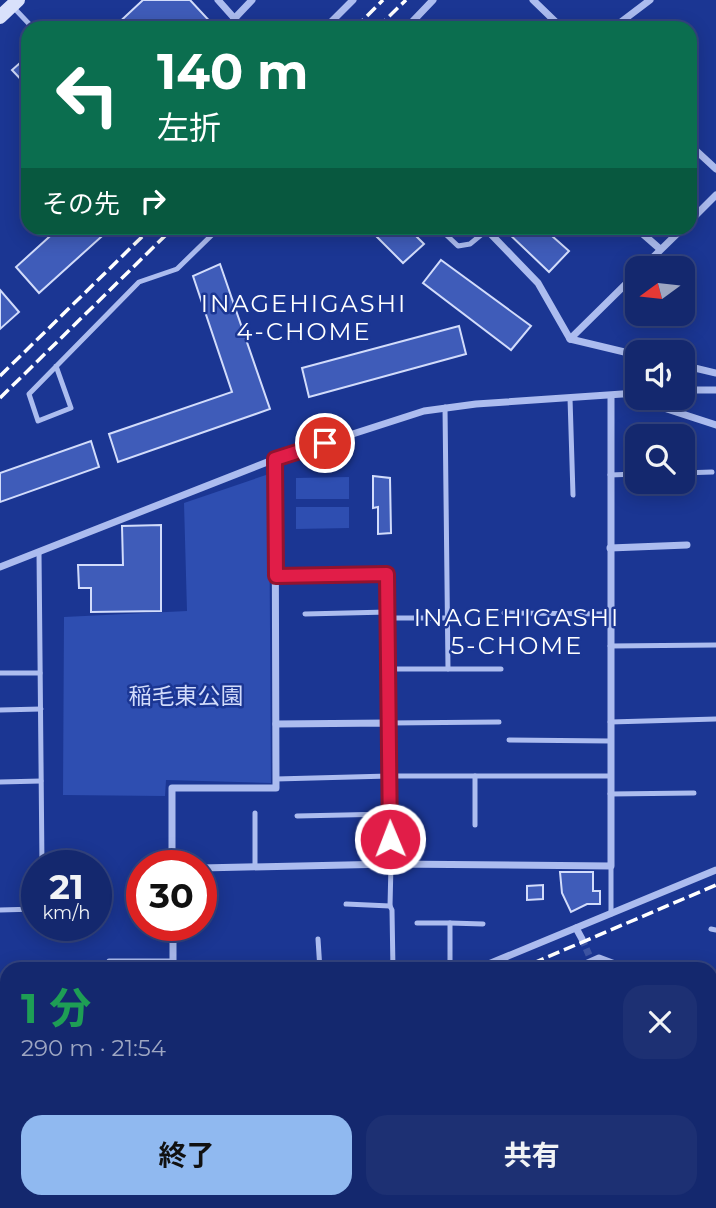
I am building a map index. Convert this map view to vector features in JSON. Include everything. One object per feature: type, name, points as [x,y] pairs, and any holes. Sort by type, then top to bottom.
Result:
[{"type":"street","points":[[218,0],[234,19],[252,0]]},
{"type":"street","points":[[332,21],[354,0]]},
{"type":"street","points":[[412,21],[433,0]]},
{"type":"street","points":[[533,0],[555,21]]},
{"type":"street","points":[[622,21],[650,0]]},
{"type":"street","points":[[0,18],[15,3]]},
{"type":"street","points":[[697,151],[716,169]]},
{"type":"street","points":[[697,214],[716,195]]},
{"type":"street","points":[[492,235],[538,283],[570,339],[625,352]]},
{"type":"street","points":[[644,235],[660,250]]},
{"type":"street","points":[[654,256],[676,235]]},
{"type":"street","points":[[570,339],[625,285]]},
{"type":"street","points":[[695,369],[716,373]]},
{"type":"street","points":[[695,390],[716,390]]},
{"type":"street","points":[[0,567],[275,459],[424,411],[445,407],[623,394],[716,425]]},
{"type":"street","points":[[217,867],[391,864],[611,866],[611,396]]},
{"type":"street","points":[[172,850],[172,788],[276,788],[275,459]]},
{"type":"street","points":[[610,548],[687,545]]},
{"type":"street","points":[[276,724],[389,723],[391,864]]},
{"type":"street","points":[[493,962],[716,870]]},
{"type":"street","points":[[576,928],[582,939]]},
{"type":"street","points":[[173,941],[173,962]]},
{"type":"street","points":[[583,962],[590,957],[610,962]]},
{"type":"lane","points":[[15,3],[28,21]]},
{"type":"lane","points":[[56,366],[71,408],[38,421],[29,394],[56,366],[139,282],[177,269],[212,235]]},
{"type":"lane","points":[[446,235],[458,246],[470,244],[480,235]]},
{"type":"lane","points":[[570,398],[573,495]]},
{"type":"lane","points":[[445,407],[448,669]]},
{"type":"lane","points":[[695,473],[712,472]]},
{"type":"lane","points":[[610,475],[625,474]]},
{"type":"lane","points":[[39,552],[42,850]]},
{"type":"lane","points":[[276,576],[387,574],[389,723],[499,722]]},
{"type":"lane","points":[[504,613],[610,614]]},
{"type":"lane","points":[[305,614],[448,618]]},
{"type":"lane","points":[[610,646],[716,645]]},
{"type":"lane","points":[[388,669],[501,669]]},
{"type":"lane","points":[[0,673],[40,673]]},
{"type":"lane","points":[[0,709],[41,709]]},
{"type":"lane","points":[[610,722],[716,719]]},
{"type":"lane","points":[[509,740],[610,741]]},
{"type":"lane","points":[[475,776],[475,825]]},
{"type":"lane","points":[[276,779],[610,776]]},
{"type":"lane","points":[[0,782],[41,781]]},
{"type":"lane","points":[[610,794],[694,793]]},
{"type":"lane","points":[[255,813],[255,866]]},
{"type":"lane","points":[[297,816],[390,814]]},
{"type":"lane","points":[[391,864],[393,962]]},
{"type":"lane","points":[[611,866],[611,914]]},
{"type":"lane","points":[[346,904],[390,906]]},
{"type":"lane","points":[[0,910],[21,909]]},
{"type":"lane","points":[[417,923],[483,924]]},
{"type":"lane","points":[[450,923],[450,962]]},
{"type":"lane","points":[[317,939],[319,962]]},
{"type":"lane","points":[[109,961],[125,962]]},
{"type":"green space","name":"稲毛東公園","points":[[269,474],[271,783],[166,780],[165,796],[63,795],[64,617],[187,611],[184,503]]},
{"type":"green space","points":[[349,477],[349,499],[296,499],[296,478]]},
{"type":"green space","points":[[296,507],[349,507],[349,528],[296,529]]},
{"type":"building","points":[[143,0],[190,0],[210,21],[120,21]]},
{"type":"building","points":[[21,62],[21,80],[12,70]]},
{"type":"building","points":[[51,235],[103,235],[39,293],[16,267]]},
{"type":"building","points":[[375,235],[415,235],[424,244],[403,263]]},
{"type":"building","points":[[510,235],[551,235],[569,251],[549,272]]},
{"type":"building","points":[[441,260],[531,326],[511,350],[423,283]]},
{"type":"building","points":[[220,264],[270,409],[118,462],[109,434],[232,392],[193,276]]},
{"type":"building","points":[[0,290],[19,312],[0,329]]},
{"type":"building","points":[[459,326],[466,354],[309,397],[302,368]]},
{"type":"building","points":[[91,441],[99,467],[0,502],[0,473]]},
{"type":"building","points":[[340,450],[340,466],[317,467],[317,452]]},
{"type":"building","points":[[373,476],[390,478],[391,533],[378,534],[378,507],[373,508]]},
{"type":"building","points":[[161,525],[161,611],[91,612],[91,588],[79,588],[78,565],[123,565],[122,526]]},
{"type":"building","points":[[560,872],[593,872],[593,891],[600,891],[600,904],[587,904],[571,912],[562,893]]},
{"type":"building","points":[[543,885],[543,899],[527,900],[527,886]]},
{"type":"tunnel","points":[[582,939],[589,955]]},
{"type":"railway","points":[[362,21],[383,0]]},
{"type":"railway","points":[[384,21],[406,0]]},
{"type":"railway","points":[[0,376],[144,235]]},
{"type":"railway","points":[[0,398],[166,235]]},
{"type":"railway","points":[[536,962],[716,885]]},
{"type":"district","name":"INAGEHIGASHI 4-CHOME","points":[[304,318]]},
{"type":"district","name":"INAGEHIGASHI 5-CHOME","points":[[517,632]]},
{"type":"route","points":[[325,443],[275,459],[276,576],[387,574],[390,839]]}]
